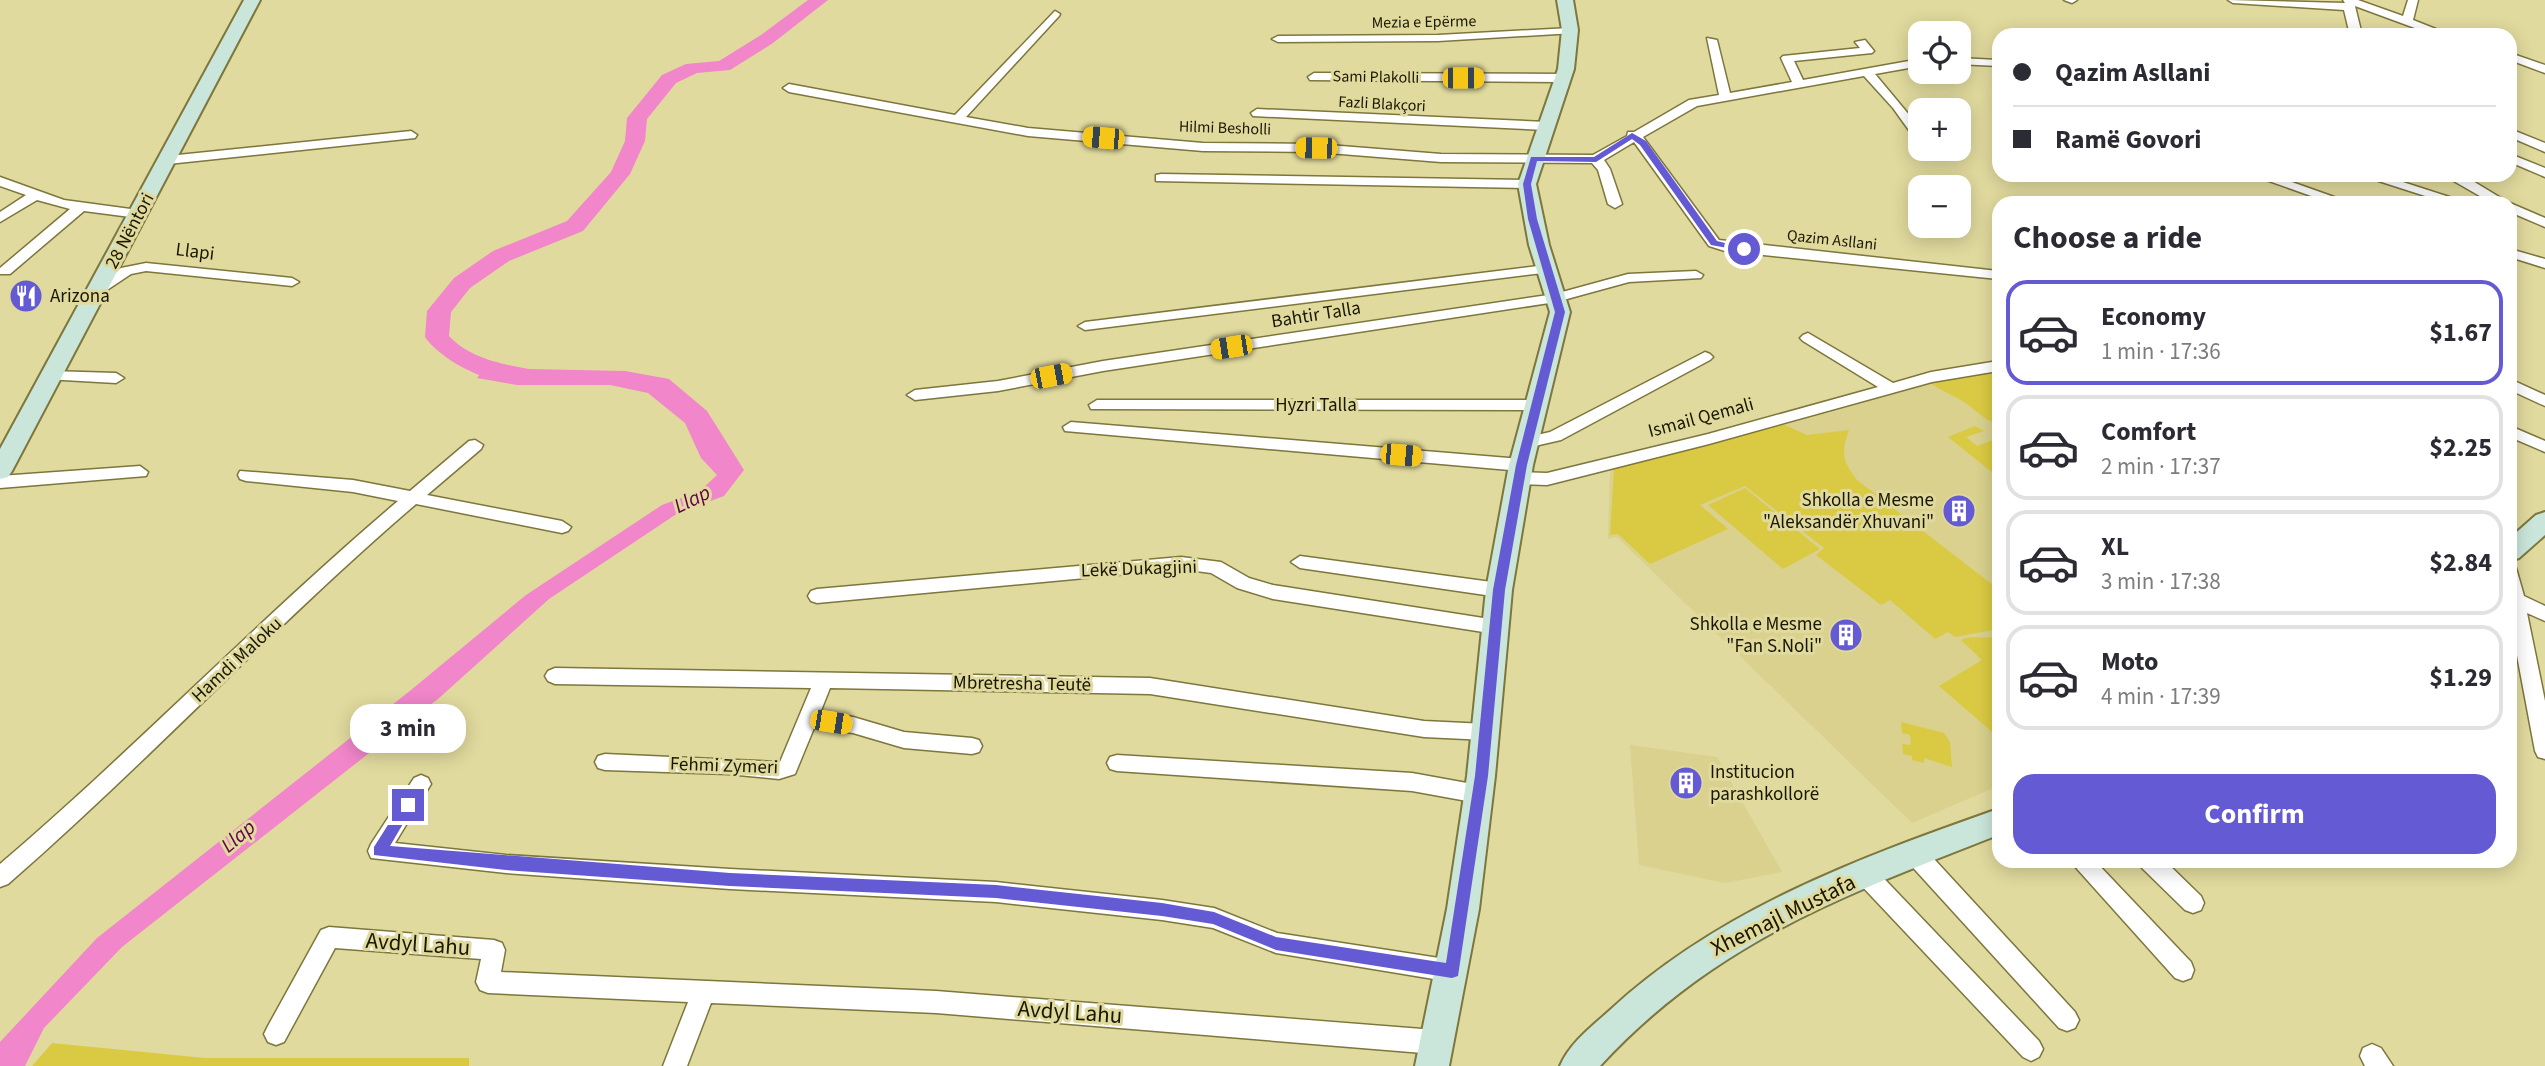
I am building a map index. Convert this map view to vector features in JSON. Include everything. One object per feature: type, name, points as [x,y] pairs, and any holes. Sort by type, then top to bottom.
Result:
[{"type":"street","name":"28 Nëntori","points":[[0,471],[251,0]]},
{"type":"street","points":[[1433,1054],[1452,971],[1478,794],[1499,590],[1522,462],[1560,312],[1546,269],[1527,184],[1564,78],[1570,31],[1565,0]]},
{"type":"street","points":[[2233,0],[2349,3],[2425,28]]},
{"type":"street","points":[[2407,22],[2413,0]]},
{"type":"street","points":[[2349,3],[2354,28]]},
{"type":"street","points":[[958,120],[964,110],[1055,14]]},
{"type":"street","name":"Mezia e Epërme","points":[[1279,39],[1438,38],[1570,31]]},
{"type":"street","points":[[1711,40],[1724,96]]},
{"type":"street","points":[[1798,82],[1787,58],[1868,51],[1861,42]]},
{"type":"street","points":[[2517,59],[2545,69]]},
{"type":"street","points":[[1971,62],[1992,63]]},
{"type":"street","points":[[1615,204],[1604,169],[1596,159],[1632,135],[1693,103],[1908,64]]},
{"type":"street","points":[[1867,72],[1908,120]]},
{"type":"street","name":"Sami Plakolli","points":[[1314,76],[1564,78]]},
{"type":"street","name":"Hilmi Besholli","points":[[789,88],[1028,132],[1203,147],[1316,148],[1441,158],[1596,159]]},
{"type":"street","name":"Fazli Blakçori","points":[[1257,113],[1547,126]]},
{"type":"street","points":[[168,160],[411,135]]},
{"type":"street","name":"Qazim Asllani","points":[[1632,135],[1643,143],[1714,243],[1725,247],[1992,274]]},
{"type":"street","points":[[2517,136],[2545,148]]},
{"type":"street","points":[[2517,161],[2545,173]]},
{"type":"street","points":[[1161,178],[1527,184]]},
{"type":"street","points":[[0,181],[81,208],[138,214]]},
{"type":"street","points":[[2280,182],[2323,196]]},
{"type":"street","points":[[2390,182],[2438,196]]},
{"type":"street","points":[[2466,182],[2490,196]]},
{"type":"street","points":[[0,218],[37,194]]},
{"type":"street","points":[[5,271],[81,208]]},
{"type":"street","points":[[2517,209],[2545,223]]},
{"type":"street","points":[[2517,255],[2545,264]]},
{"type":"street","name":"Llapi","points":[[99,289],[126,271],[146,267],[292,282]]},
{"type":"street","points":[[1085,326],[1546,269]]},
{"type":"street","points":[[1556,298],[1628,278],[1696,275]]},
{"type":"street","name":"Bahtir Talla","points":[[915,395],[998,386],[1103,366],[1556,298]]},
{"type":"street","points":[[1808,338],[1891,388]]},
{"type":"street","points":[[1071,427],[1522,462],[1555,436],[1705,357]]},
{"type":"street","name":"Ismail Qemali","points":[[1522,462],[1547,479],[1931,377],[1992,367]]},
{"type":"street","points":[[50,376],[116,378]]},
{"type":"street","points":[[2517,387],[2545,401]]},
{"type":"street","name":"Hyzri Talla","points":[[1097,405],[1535,405]]},
{"type":"street","points":[[2517,434],[2545,447]]},
{"type":"street","name":"Hamdi Maloku","points":[[0,877],[226,671],[335,566],[475,445]]},
{"type":"street","points":[[0,482],[140,472]]},
{"type":"street","points":[[246,475],[353,486],[562,527]]},
{"type":"street","points":[[2517,546],[2545,521]]},
{"type":"street","points":[[1300,562],[1499,590]]},
{"type":"street","name":"Lekë Dukagjini","points":[[817,596],[1181,563],[1215,567],[1243,583],[1273,592],[1496,627]]},
{"type":"street","points":[[2517,600],[2545,614]]},
{"type":"street","points":[[2517,605],[2545,751]]},
{"type":"street","name":"Mbretresha Teutë","points":[[555,676],[1150,686],[1424,729],[1486,732]]},
{"type":"street","name":"Fehmi Zymeri","points":[[605,762],[728,766],[779,771],[788,768],[823,681]]},
{"type":"street","points":[[809,719],[853,725],[904,740],[972,746]]},
{"type":"street","points":[[1117,763],[1412,782],[1478,794]]},
{"type":"street","points":[[421,783],[379,851],[506,864],[730,879],[996,892],[1148,908],[1214,918],[1276,943],[1452,971]]},
{"type":"street","name":"Xhemajl Mustafa","points":[[1577,1066],[1665,982],[1698,958],[1773,915],[1864,874],[1992,824]]},
{"type":"street","points":[[1915,854],[2067,1020]]},
{"type":"street","points":[[2088,868],[2183,970]]},
{"type":"street","points":[[2157,868],[2193,903]]},
{"type":"street","name":"Xhemajl Mustafa","points":[[1864,874],[2031,1049]]},
{"type":"street","name":"Avdyl Lahu","points":[[276,1034],[329,937],[494,950],[488,982],[1049,1010],[1433,1054]]},
{"type":"street","points":[[675,1066],[704,991]]},
{"type":"shaded area","points":[[1992,368],[1992,422],[1964,402],[1928,381]]},
{"type":"shaded area","points":[[1992,370],[1992,789],[1912,823],[1617,537],[1608,539],[1610,468],[1900,390]]},
{"type":"shaded area","points":[[1783,424],[1807,435],[1849,430],[1844,456],[1857,480],[1992,584],[1992,630],[1955,637],[1948,632],[1935,639],[1890,600],[1881,605],[1816,555],[1824,548],[1745,486],[1700,505],[1728,529],[1650,564],[1618,534],[1610,535],[1614,469]]},
{"type":"shaded area","points":[[1975,426],[1984,431],[1966,437],[1977,446],[1992,440],[1992,472],[1948,437]]},
{"type":"shaded area","points":[[1745,488],[1820,549],[1783,569],[1708,505]]},
{"type":"shaded area","points":[[1992,637],[1992,732],[1939,686],[1982,660],[1961,640]]},
{"type":"shaded area","points":[[1901,722],[1944,733],[1950,742],[1952,767],[1924,758],[1924,763],[1912,760],[1912,756],[1903,754],[1902,744],[1911,745],[1910,735],[1902,733]]},
{"type":"shaded area","points":[[1630,745],[1717,757],[1782,872],[1725,883],[1639,865]]},
{"type":"shaded area","points":[[52,1043],[205,1058],[469,1058],[469,1066],[32,1066]]},
{"type":"water","points":[[489,362],[529,369],[625,371],[669,379],[707,411],[744,470],[724,496],[678,513],[549,599],[438,699],[122,947],[44,1028],[25,1066],[0,1066],[0,1042],[97,938],[411,690],[526,595],[662,505],[700,491],[717,475],[701,458],[685,423],[648,393],[610,385],[517,385],[477,378]]},
{"type":"waterway","name":"Llap","points":[[521,376],[475,364],[445,346],[437,337],[439,311],[462,283],[501,256],[575,226],[620,174],[635,141],[637,118],[669,79],[693,68],[723,66],[767,39],[819,0]]},
{"type":"place","name":"Arizona","points":[[26,296]]},
{"type":"place","name":"Shkolla e Mesme \"Aleksandër Xhuvani\"","points":[[1959,511]]},
{"type":"place","name":"Shkolla e Mesme \"Fan S.Noli\"","points":[[1846,635]]},
{"type":"place","name":"Institucion parashkollorë","points":[[1686,783]]},
{"type":"route","points":[[408,805],[379,851],[506,864],[730,879],[996,892],[1162,910],[1214,918],[1276,943],[1452,971],[1481,776],[1499,590],[1521,465],[1560,312],[1532,219],[1527,184],[1534,159],[1596,159],[1632,135],[1643,143],[1658,163],[1706,235],[1714,243],[1744,249]]}]
